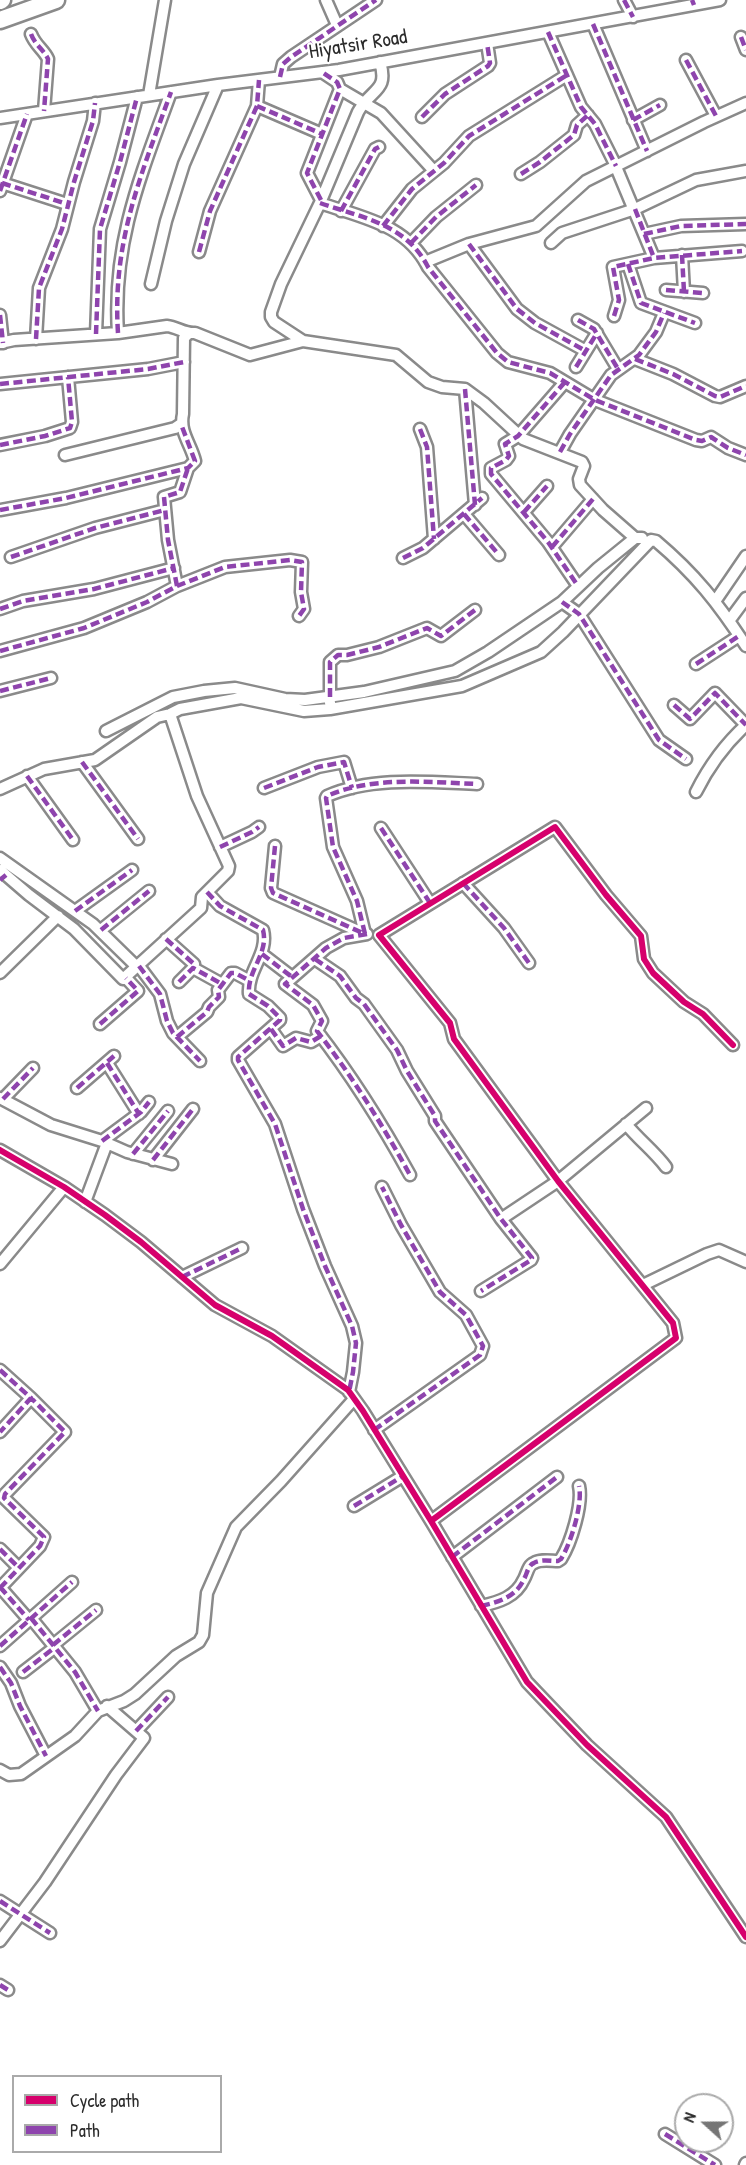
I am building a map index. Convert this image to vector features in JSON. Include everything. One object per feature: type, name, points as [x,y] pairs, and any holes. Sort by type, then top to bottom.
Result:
[{"type":"highway","points":[[0,21],[56,0]]},
{"type":"street","points":[[149,95],[165,0]]},
{"type":"street","points":[[326,0],[337,25]]},
{"type":"street","points":[[280,77],[283,64],[376,0]]},
{"type":"street","points":[[624,0],[633,16]]},
{"type":"street","name":"Hiyatsir Road","points":[[0,118],[321,72],[592,24],[693,2],[720,0]]},
{"type":"street","points":[[592,24],[647,151]]},
{"type":"street","points":[[548,32],[581,107],[588,115],[616,166],[654,258]]},
{"type":"street","points":[[30,34],[34,43],[45,52],[48,59],[44,111]]},
{"type":"street","points":[[741,37],[746,50]]},
{"type":"street","points":[[422,117],[445,94],[488,66],[490,63],[487,43]]},
{"type":"street","points":[[686,60],[716,116]]},
{"type":"street","points":[[303,341],[274,322],[271,312],[281,284],[321,202],[363,102],[382,83],[384,75],[380,62]]},
{"type":"street","points":[[321,72],[337,82],[340,89],[392,122],[434,171]]},
{"type":"street","points":[[383,226],[412,189],[476,131],[567,75]]},
{"type":"street","points":[[199,252],[210,211],[257,106],[259,80]]},
{"type":"street","points":[[151,284],[166,222],[184,164],[218,85]]},
{"type":"street","points":[[340,89],[307,173],[321,202],[394,230],[411,243],[497,353],[508,362],[550,373],[595,399],[696,440],[715,440],[746,455]]},
{"type":"street","points":[[118,333],[116,303],[118,277],[129,210],[140,173],[171,92]]},
{"type":"street","points":[[96,334],[98,236],[137,97]]},
{"type":"street","points":[[36,339],[39,288],[62,229],[67,204],[93,122],[95,103]]},
{"type":"street","points":[[425,262],[468,244],[536,226],[586,181],[746,103]]},
{"type":"street","points":[[633,120],[660,105]]},
{"type":"street","points":[[257,106],[322,134]]},
{"type":"street","points":[[27,114],[1,187],[67,204]]},
{"type":"street","points":[[521,174],[574,135],[577,125],[588,115]]},
{"type":"street","points":[[341,211],[375,149],[379,147]]},
{"type":"street","points":[[551,243],[562,233],[635,209],[696,180],[746,171]]},
{"type":"street","points":[[411,243],[436,217],[476,185]]},
{"type":"street","points":[[644,234],[681,226],[746,224]]},
{"type":"street","points":[[468,244],[517,309],[535,323],[586,351]]},
{"type":"street","points":[[614,316],[619,300],[614,267],[654,258],[742,251]]},
{"type":"street","points":[[682,255],[684,292]]},
{"type":"street","points":[[628,264],[640,303],[695,323]]},
{"type":"street","points":[[666,290],[703,293]]},
{"type":"street","points":[[560,452],[611,375],[635,359],[656,332],[664,313]]},
{"type":"street","points":[[0,315],[1,343],[173,326],[188,334],[195,333],[250,355],[303,341],[396,355],[428,382],[442,387],[465,389],[484,403],[518,436],[582,462],[584,466],[579,479],[580,485],[593,499],[642,539],[656,541],[681,562],[716,600],[746,646]]},
{"type":"street","points":[[578,320],[590,325],[597,333],[618,369]]},
{"type":"street","points":[[576,367],[597,333]]},
{"type":"street","points":[[177,586],[164,497],[180,492],[188,468],[195,461],[181,423],[184,338],[188,334]]},
{"type":"street","points":[[635,359],[673,374],[715,396],[720,397],[746,386]]},
{"type":"street","points":[[0,384],[148,369],[184,362]]},
{"type":"street","points":[[0,445],[45,436],[70,428],[72,422],[68,377]]},
{"type":"street","points":[[565,382],[518,436],[505,444],[509,456],[491,468],[491,474],[552,547],[578,586]]},
{"type":"street","points":[[404,558],[423,548],[478,501],[465,389]]},
{"type":"street","points":[[64,455],[175,428],[181,423]]},
{"type":"street","points":[[420,429],[427,447],[434,539]]},
{"type":"street","points":[[0,510],[66,498],[188,468]]},
{"type":"street","points":[[524,512],[547,486]]},
{"type":"street","points":[[552,547],[593,499]]},
{"type":"street","points":[[12,557],[95,528],[165,510]]},
{"type":"street","points":[[464,514],[499,555]]},
{"type":"street","points":[[0,789],[54,765],[95,760],[172,698],[204,691],[235,688],[304,711],[387,687],[455,671],[564,603],[578,586],[642,539]]},
{"type":"street","points":[[330,703],[462,686],[541,652],[642,539]]},
{"type":"street","points":[[716,600],[746,556]]},
{"type":"street","points":[[0,651],[84,628],[225,567],[302,562],[303,609],[299,616]]},
{"type":"street","points":[[0,609],[23,601],[94,589],[174,568]]},
{"type":"street","points":[[729,621],[746,598]]},
{"type":"street","points":[[564,603],[577,613],[659,740],[686,759]]},
{"type":"street","points":[[330,703],[330,662],[338,655],[380,647],[427,628],[441,636],[475,610]]},
{"type":"street","points":[[696,664],[740,636]]},
{"type":"street","points":[[0,691],[51,678]]},
{"type":"street","points":[[674,705],[690,719],[715,693],[746,725],[726,744],[708,768],[696,792]]},
{"type":"street","points":[[106,731],[155,712],[170,714],[180,709],[240,698],[261,697]]},
{"type":"street","points":[[11,876],[75,911],[98,937],[123,979],[201,908],[202,897],[228,871],[229,866],[197,796],[170,714]]},
{"type":"street","points":[[82,762],[138,839]]},
{"type":"street","points":[[264,788],[318,767],[344,762],[352,788]]},
{"type":"street","points":[[27,776],[73,840]]},
{"type":"street","points":[[365,934],[357,901],[333,847],[326,798],[341,790],[352,788],[414,782],[477,784]]},
{"type":"street","points":[[220,847],[247,835],[258,827]]},
{"type":"street","points":[[381,828],[430,903]]},
{"type":"street","points":[[410,1175],[381,1122],[344,1066],[317,1031],[322,1021],[313,1005],[285,984],[326,948],[344,938],[365,934],[379,935],[552,828],[559,829],[606,896],[641,936],[644,959],[653,974],[684,1002],[703,1014],[734,1045]]},
{"type":"street","points":[[275,846],[271,888],[273,893],[365,934]]},
{"type":"street","points":[[0,858],[11,876],[58,916],[98,937],[118,951],[133,971],[159,994],[167,1021],[177,1037],[200,1061]]},
{"type":"street","points":[[75,911],[132,870]]},
{"type":"street","points":[[463,884],[504,928],[530,963]]},
{"type":"street","points":[[98,937],[149,891]]},
{"type":"street","points":[[0,1770],[6,1775],[17,1775],[75,1736],[102,1708],[117,1704],[135,1694],[176,1656],[202,1638],[207,1593],[232,1533],[281,1481],[352,1395],[356,1343],[352,1326],[310,1228],[275,1124],[238,1060],[238,1057],[277,1024],[280,1018],[268,1006],[249,994],[250,981],[262,954],[265,936],[263,930],[224,909],[207,892]]},
{"type":"street","points":[[0,973],[58,916]]},
{"type":"street","points":[[379,935],[450,1023],[454,1039],[558,1181],[673,1323],[676,1338],[431,1521]]},
{"type":"street","points":[[166,939],[194,964],[179,982]]},
{"type":"street","points":[[262,954],[292,977]]},
{"type":"street","points":[[315,959],[340,976],[398,1050],[407,1071],[435,1116],[435,1121],[501,1219],[532,1258],[481,1291]]},
{"type":"street","points":[[193,968],[222,984]]},
{"type":"street","points":[[100,1024],[138,991],[133,971]]},
{"type":"street","points":[[177,1037],[207,1012],[219,996],[218,990],[232,972],[250,981]]},
{"type":"street","points":[[271,1029],[283,1046],[296,1038],[311,1042],[321,1036]]},
{"type":"street","points":[[77,1088],[111,1059],[138,1114]]},
{"type":"street","points":[[33,1068],[1,1099],[51,1125],[77,1135],[105,1142],[133,1154],[172,1164]]},
{"type":"street","points":[[85,1202],[105,1142],[149,1102]]},
{"type":"street","points":[[501,1219],[558,1181],[646,1108]]},
{"type":"street","points":[[153,1160],[193,1109]]},
{"type":"street","points":[[133,1154],[168,1111]]},
{"type":"street","points":[[626,1124],[666,1167]]},
{"type":"street","points":[[0,1150],[64,1187],[141,1242],[215,1305],[272,1336],[301,1355],[352,1395],[431,1521],[527,1682],[588,1745],[666,1817],[746,1937]]},
{"type":"street","points":[[374,1430],[480,1355],[483,1350],[466,1315],[440,1292],[401,1225],[382,1186]]},
{"type":"street","points":[[0,1264],[64,1187]]},
{"type":"street","points":[[182,1277],[242,1248]]},
{"type":"street","points":[[643,1285],[720,1250],[746,1262]]},
{"type":"street","points":[[0,1370],[64,1431],[5,1494],[4,1498],[44,1537],[43,1542],[0,1587],[53,1646],[102,1708],[144,1738],[0,1941]]},
{"type":"street","points":[[0,1432],[31,1398]]},
{"type":"street","points":[[354,1506],[403,1476]]},
{"type":"street","points":[[452,1557],[557,1477]]},
{"type":"street","points":[[481,1606],[499,1602],[519,1588],[530,1565],[534,1562],[561,1559],[578,1511],[581,1496],[579,1486]]},
{"type":"street","points":[[0,1549],[19,1568]]},
{"type":"street","points":[[0,1646],[72,1582]]},
{"type":"street","points":[[23,1672],[96,1610]]},
{"type":"street","points":[[0,1667],[46,1756]]},
{"type":"street","points":[[136,1731],[168,1697]]},
{"type":"street","points":[[0,1901],[50,1933]]},
{"type":"street","points":[[664,2134],[716,2165]]},
{"type":"marked path","points":[[280,77],[283,64],[291,57],[376,0]]},
{"type":"marked path","points":[[624,0],[633,17]]},
{"type":"marked path","points":[[692,0],[694,5]]},
{"type":"marked path","points":[[593,24],[647,151]]},
{"type":"marked path","points":[[548,32],[581,107],[595,124],[616,166]]},
{"type":"marked path","points":[[31,34],[48,59],[44,111]]},
{"type":"marked path","points":[[741,37],[746,50]]},
{"type":"marked path","points":[[422,117],[445,94],[488,66],[490,63],[487,43]]},
{"type":"marked path","points":[[686,60],[716,116]]},
{"type":"marked path","points":[[321,200],[307,173],[340,89],[337,82],[322,72]]},
{"type":"marked path","points":[[383,226],[412,189],[444,163],[469,136],[567,75]]},
{"type":"marked path","points":[[199,252],[210,211],[257,106],[259,80]]},
{"type":"marked path","points":[[118,333],[117,300],[124,239],[139,181],[171,92]]},
{"type":"marked path","points":[[96,334],[100,229],[137,97]]},
{"type":"marked path","points":[[36,339],[39,288],[62,229],[93,121],[95,103]]},
{"type":"marked path","points":[[633,120],[660,105]]},
{"type":"marked path","points":[[257,106],[322,134]]},
{"type":"marked path","points":[[0,191],[27,114]]},
{"type":"marked path","points":[[521,174],[574,135],[577,125],[588,115]]},
{"type":"marked path","points":[[341,211],[375,149],[379,147]]},
{"type":"marked path","points":[[2,183],[67,204]]},
{"type":"marked path","points":[[411,243],[436,217],[476,185]]},
{"type":"marked path","points":[[320,203],[382,225],[408,241],[497,353],[508,362],[550,373],[595,400],[696,440],[702,441],[711,437],[728,448],[746,455]]},
{"type":"marked path","points":[[635,209],[654,258]]},
{"type":"marked path","points":[[644,234],[681,226],[746,224]]},
{"type":"marked path","points":[[469,244],[517,309],[535,323],[586,351]]},
{"type":"marked path","points":[[614,316],[619,300],[613,267],[654,258],[742,251]]},
{"type":"marked path","points":[[682,255],[684,292]]},
{"type":"marked path","points":[[628,264],[641,303],[695,323]]},
{"type":"marked path","points":[[666,290],[703,293]]},
{"type":"marked path","points":[[560,452],[611,375],[639,355],[656,332],[664,313]]},
{"type":"marked path","points":[[0,315],[3,343]]},
{"type":"marked path","points":[[578,320],[594,329],[618,369]]},
{"type":"marked path","points":[[576,367],[597,333]]},
{"type":"marked path","points":[[635,359],[673,374],[715,396],[720,397],[746,386]]},
{"type":"marked path","points":[[0,384],[148,369],[184,362]]},
{"type":"marked path","points":[[0,445],[45,436],[70,428],[72,422],[68,377]]},
{"type":"marked path","points":[[565,382],[518,436],[505,444],[509,456],[491,468],[491,474],[548,542],[578,586]]},
{"type":"marked path","points":[[465,389],[475,505]]},
{"type":"marked path","points":[[0,510],[66,498],[188,468],[195,461],[181,424]]},
{"type":"marked path","points":[[420,429],[427,447],[434,539]]},
{"type":"marked path","points":[[177,586],[168,540],[164,497],[180,492],[188,468]]},
{"type":"marked path","points":[[524,512],[547,486]]},
{"type":"marked path","points":[[403,558],[423,548],[482,498]]},
{"type":"marked path","points":[[552,547],[593,499]]},
{"type":"marked path","points":[[11,557],[95,528],[165,510]]},
{"type":"marked path","points":[[464,514],[499,555]]},
{"type":"marked path","points":[[0,651],[84,628],[225,567],[290,560],[302,562],[301,592],[304,609],[299,616]]},
{"type":"marked path","points":[[0,609],[23,601],[94,589],[174,568]]},
{"type":"marked path","points":[[562,602],[579,614],[659,740],[686,759]]},
{"type":"marked path","points":[[330,697],[330,662],[338,655],[379,647],[427,628],[441,636],[475,610]]},
{"type":"marked path","points":[[696,664],[739,636]]},
{"type":"marked path","points":[[0,691],[51,678]]},
{"type":"marked path","points":[[674,705],[690,719],[715,693],[746,725]]},
{"type":"marked path","points":[[82,762],[138,839]]},
{"type":"marked path","points":[[264,788],[318,767],[344,762],[352,788]]},
{"type":"marked path","points":[[27,776],[73,840]]},
{"type":"marked path","points":[[275,846],[271,888],[273,893],[365,934],[357,901],[333,847],[327,796],[363,785],[381,783],[477,784]]},
{"type":"marked path","points":[[220,847],[259,827]]},
{"type":"marked path","points":[[381,828],[430,903]]},
{"type":"marked path","points":[[75,911],[132,870]]},
{"type":"marked path","points":[[0,880],[6,875]]},
{"type":"marked path","points":[[463,883],[504,928],[529,963]]},
{"type":"marked path","points":[[101,930],[149,891]]},
{"type":"marked path","points":[[207,892],[220,906],[263,930],[263,947],[251,977],[249,994],[268,1006],[280,1020],[238,1057],[238,1060],[275,1124],[303,1209],[352,1326],[356,1343],[349,1392]]},
{"type":"marked path","points":[[367,934],[344,938],[326,948],[285,984],[313,1005],[322,1021],[317,1031],[366,1101],[410,1175]]},
{"type":"marked path","points":[[166,939],[194,964],[193,968]]},
{"type":"marked path","points":[[262,954],[292,977]]},
{"type":"marked path","points":[[315,959],[340,976],[356,998],[364,1004],[397,1050],[407,1071],[435,1116],[435,1121],[501,1219],[532,1258],[481,1291]]},
{"type":"marked path","points":[[139,966],[160,994],[167,1021],[173,1033],[200,1061]]},
{"type":"marked path","points":[[179,982],[193,968],[222,984]]},
{"type":"marked path","points":[[177,1037],[207,1012],[219,997],[218,990],[231,973],[250,981]]},
{"type":"marked path","points":[[100,1024],[138,991],[126,978]]},
{"type":"marked path","points":[[271,1029],[283,1046],[296,1038],[311,1042],[321,1036]]},
{"type":"marked path","points":[[77,1088],[114,1056]]},
{"type":"marked path","points":[[107,1063],[139,1114]]},
{"type":"marked path","points":[[3,1099],[33,1068]]},
{"type":"marked path","points":[[102,1141],[141,1112],[149,1102]]},
{"type":"marked path","points":[[153,1160],[193,1109]]},
{"type":"marked path","points":[[133,1154],[168,1111]]},
{"type":"marked path","points":[[374,1430],[480,1355],[483,1346],[466,1315],[440,1292],[382,1187]]},
{"type":"marked path","points":[[182,1277],[242,1248]]},
{"type":"marked path","points":[[0,1370],[31,1398],[0,1432]]},
{"type":"marked path","points":[[0,1588],[40,1546],[44,1537],[4,1498],[5,1494],[65,1432],[31,1398]]},
{"type":"marked path","points":[[354,1506],[403,1476]]},
{"type":"marked path","points":[[452,1557],[557,1477]]},
{"type":"marked path","points":[[481,1606],[512,1594],[521,1585],[532,1564],[561,1559],[575,1523],[580,1494],[579,1486]]},
{"type":"marked path","points":[[0,1549],[19,1568]]},
{"type":"marked path","points":[[0,1646],[72,1582]]},
{"type":"marked path","points":[[0,1587],[29,1620]]},
{"type":"marked path","points":[[53,1645],[96,1610]]},
{"type":"marked path","points":[[31,1618],[75,1672],[98,1711]]},
{"type":"marked path","points":[[23,1672],[54,1648]]},
{"type":"marked path","points":[[0,1667],[11,1683],[20,1706],[46,1756]]},
{"type":"marked path","points":[[136,1731],[168,1697]]},
{"type":"marked path","points":[[0,1901],[50,1933]]},
{"type":"marked path","points":[[0,1985],[8,1990]]},
{"type":"marked path","points":[[665,2134],[715,2165]]},
{"type":"cycle path","points":[[431,1521],[676,1338],[673,1323],[558,1181],[454,1039],[450,1023],[379,935],[555,827],[606,895],[641,936],[644,959],[653,973],[684,1002],[703,1014],[733,1045]]},
{"type":"cycle path","points":[[0,1150],[64,1187],[105,1215],[141,1242],[215,1305],[272,1336],[348,1390],[431,1521],[527,1682],[587,1745],[666,1817],[746,1937]]}]
